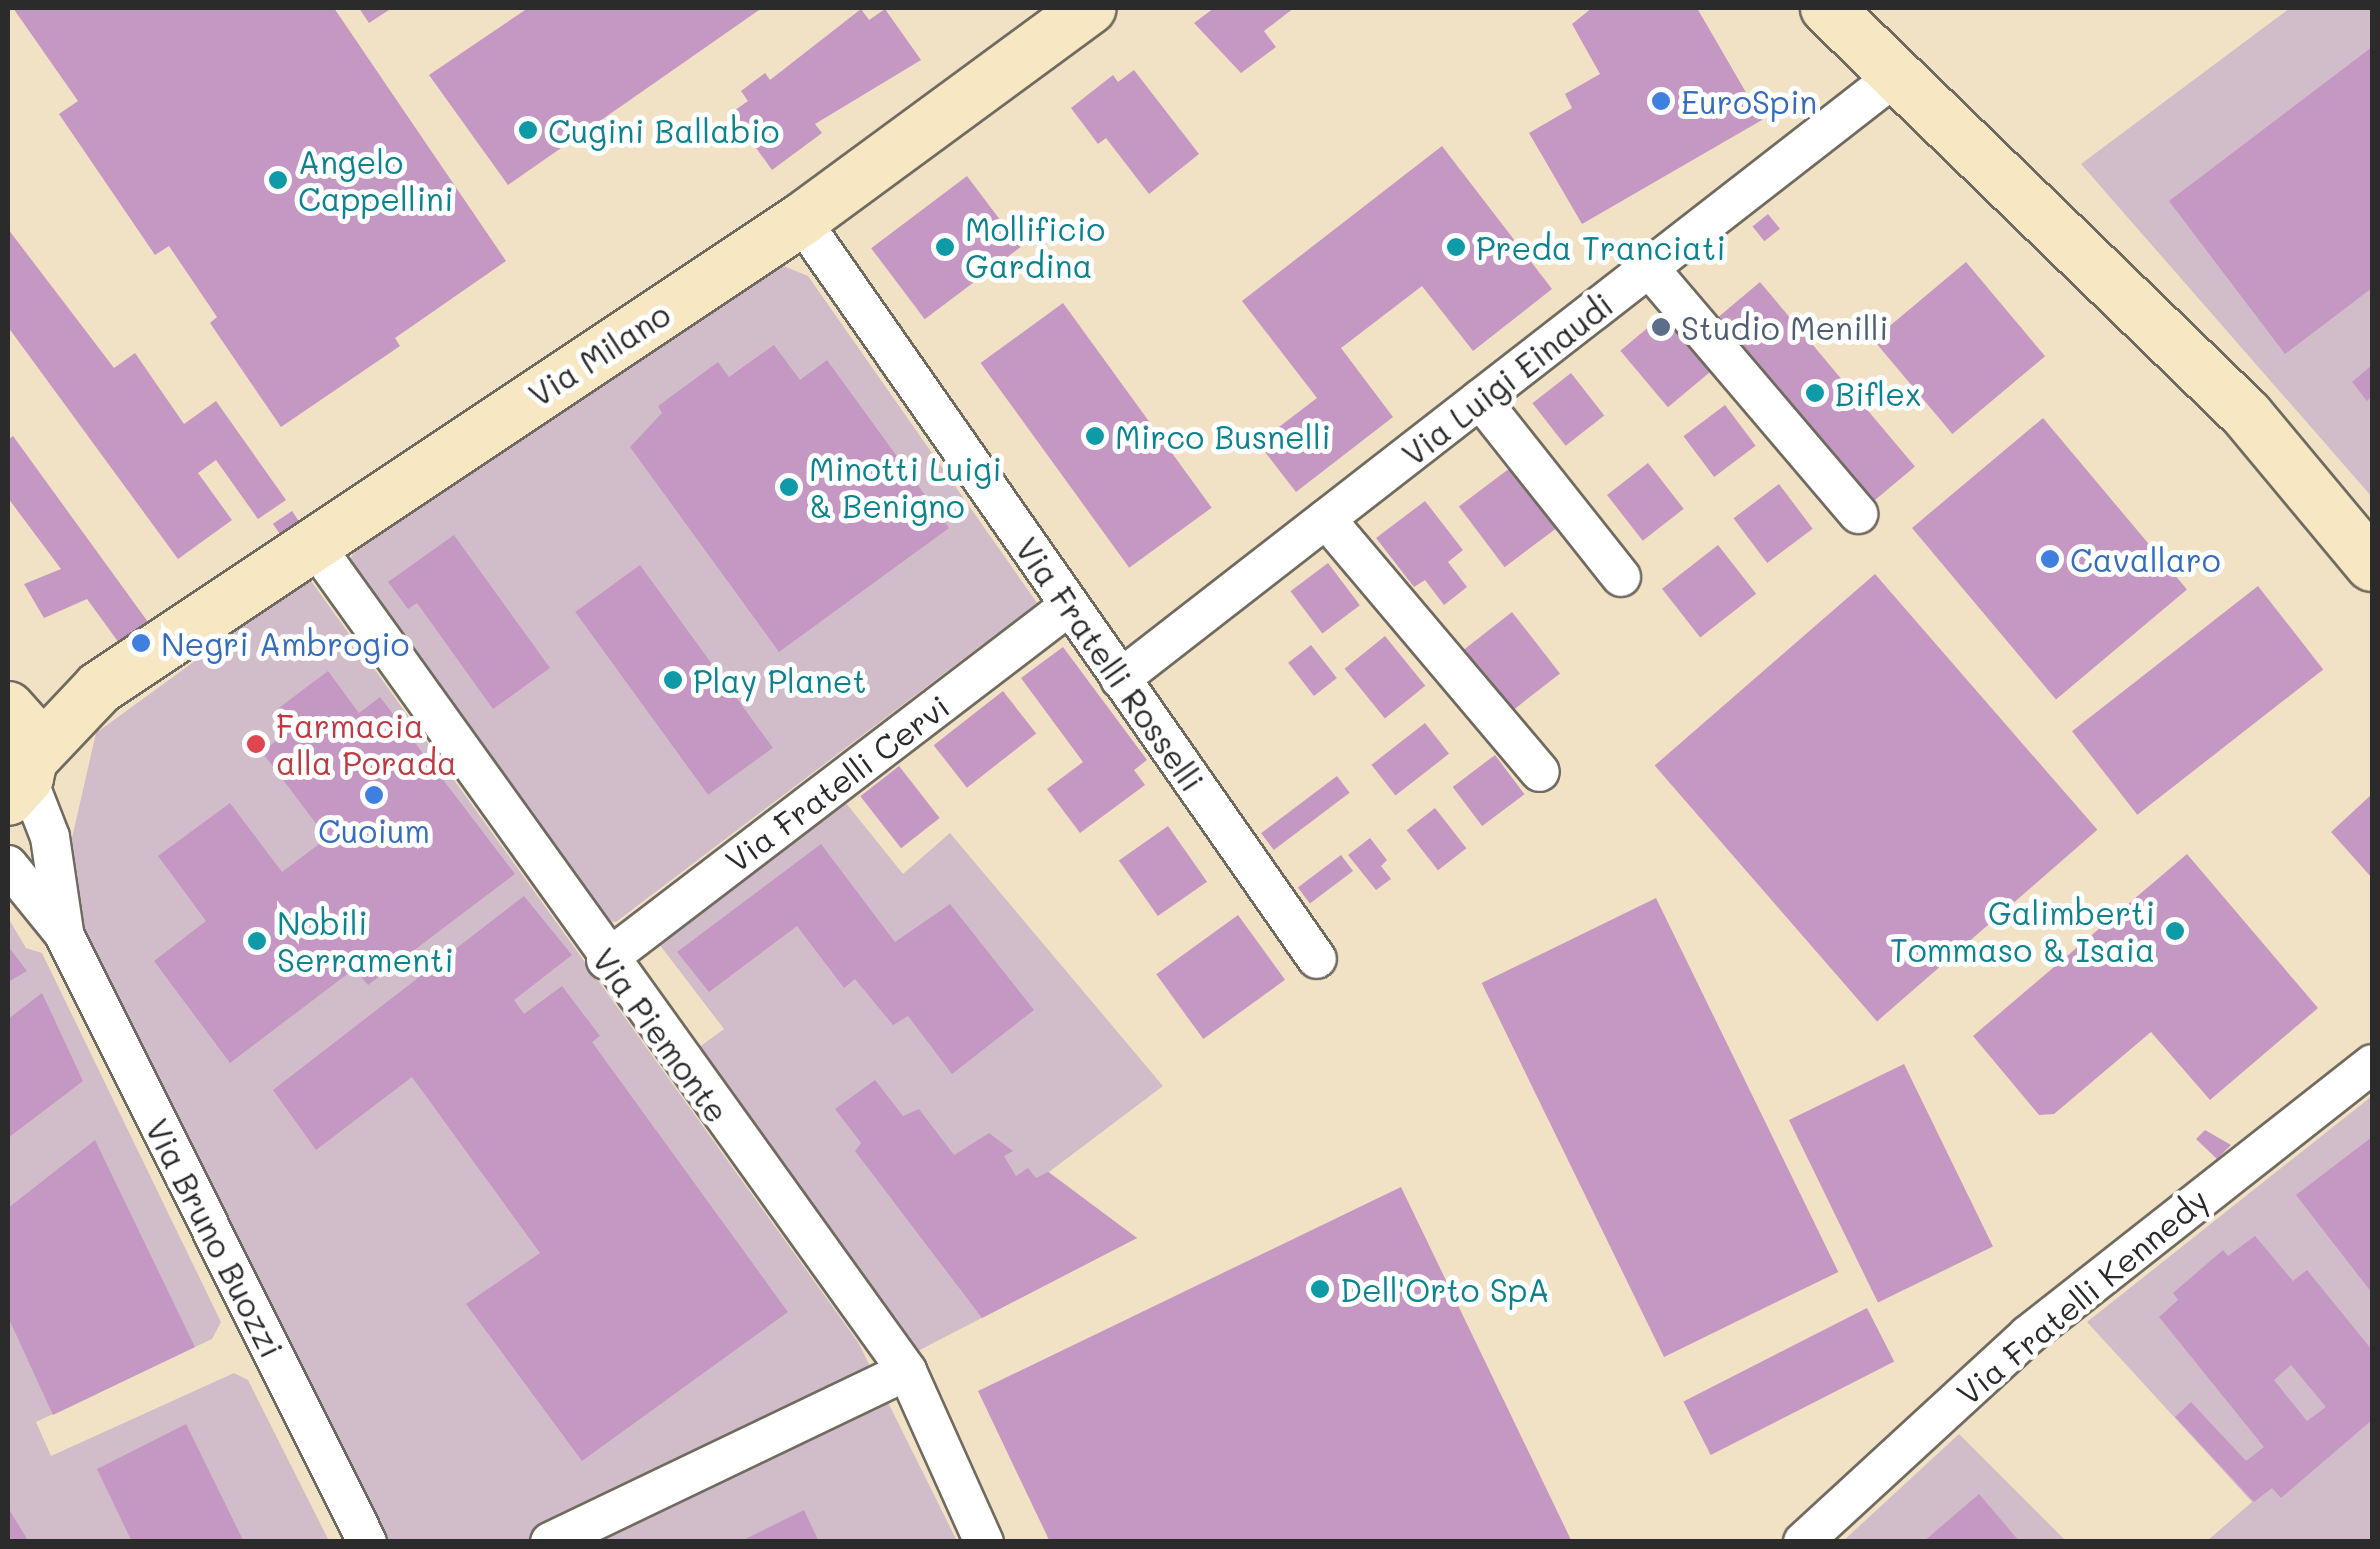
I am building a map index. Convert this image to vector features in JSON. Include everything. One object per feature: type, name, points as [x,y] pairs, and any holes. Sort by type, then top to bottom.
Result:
[{"type":"street","name":"Via Milano","points":[[22,779],[99,688],[801,220],[1090,8]]},
{"type":"street","points":[[1827,8],[1893,78],[2247,415],[2372,565]]},
{"type":"street","name":"Via Luigi Einaudi","points":[[1120,679],[1893,78]]},
{"type":"street","name":"Via Fratelli Rosselli","points":[[801,220],[1317,959]]},
{"type":"street","points":[[1649,268],[1858,514]]},
{"type":"street","points":[[1480,399],[1621,577]]},
{"type":"street","points":[[1326,520],[1540,772]]},
{"type":"street","name":"Via Piemonte","points":[[312,543],[606,960],[907,1372],[984,1542]]},
{"type":"street","name":"Via Fratelli Cervi","points":[[606,960],[1068,606]]},
{"type":"street","name":"Via Milano","points":[[8,706],[99,688]]},
{"type":"street","points":[[8,706],[26,728],[22,779]]},
{"type":"street","name":"Via Bruno Buozzi","points":[[22,779],[50,837],[64,934]]},
{"type":"street","name":"Via Bruno Buozzi","points":[[8,865],[64,934],[367,1542]]},
{"type":"street","name":"Via Fratelli Kennedy","points":[[1803,1542],[2028,1335],[2372,1064]]},
{"type":"street","points":[[550,1542],[907,1372]]},
{"type":"shaded area","points":[[2290,8],[2372,8],[2372,497],[2081,164]]},
{"type":"shaded area","points":[[776,263],[808,276],[1037,603],[616,922],[596,919],[346,564],[360,545]]},
{"type":"shaded area","points":[[309,578],[858,1342],[957,1541],[385,1541],[80,923],[69,851],[96,733]]},
{"type":"shaded area","points":[[842,798],[903,874],[950,833],[1163,1086],[1049,1172],[1137,1238],[912,1354],[691,1053],[724,1029],[656,940]]},
{"type":"shaded area","points":[[8,918],[26,948],[42,953],[221,1322],[212,1339],[36,1422],[51,1456],[234,1373],[248,1380],[329,1541],[8,1541]]},
{"type":"shaded area","points":[[2372,1096],[2372,1541],[2207,1541],[2252,1502],[2087,1322]]},
{"type":"shaded area","points":[[1959,1434],[2066,1541],[1842,1542]]},
{"type":"building","name":"Angelo Cappellini","points":[[13,8],[334,8],[506,261],[395,338],[400,346],[281,427],[210,323],[217,317],[169,246],[155,255],[59,114],[78,101]]},
{"type":"building","points":[[359,8],[392,8],[369,23]]},
{"type":"building","name":"Cugini Ballabio","points":[[528,8],[762,8],[508,185],[429,75]]},
{"type":"building","points":[[1214,8],[1294,8],[1264,31],[1276,47],[1241,73],[1194,23]]},
{"type":"building","points":[[1592,8],[1697,8],[1762,120],[1582,224],[1529,133],[1572,108],[1565,94],[1600,74],[1572,24]]},
{"type":"building","points":[[861,9],[869,20],[885,9],[921,60],[815,124],[822,133],[772,170],[731,113],[748,101],[741,91],[765,73],[770,80]]},
{"type":"building","points":[[2372,47],[2372,288],[2285,354],[2169,201]]},
{"type":"building","points":[[1134,70],[1199,154],[1149,194],[1106,138],[1098,144],[1071,108],[1113,75],[1118,82]]},
{"type":"building","points":[[1442,146],[1552,289],[1473,351],[1422,286],[1341,348],[1393,417],[1296,492],[1258,443],[1317,398],[1242,301]]},
{"type":"building","name":"Mollificio Gardina","points":[[967,176],[1021,247],[925,319],[871,248]]},
{"type":"building","points":[[1768,214],[1780,229],[1764,241],[1752,227]]},
{"type":"building","points":[[8,229],[114,368],[135,353],[184,424],[216,401],[286,500],[258,519],[216,460],[198,473],[232,520],[178,559],[8,327]]},
{"type":"building","points":[[1966,262],[2045,356],[1952,434],[1873,340]]},
{"type":"building","name":"Biflex","points":[[1760,282],[1915,467],[1870,505],[1715,320]]},
{"type":"building","name":"Mirco Busnelli","points":[[1063,303],[1212,508],[1129,568],[980,363]]},
{"type":"building","points":[[1664,314],[1712,371],[1668,407],[1620,351]]},
{"type":"building","name":"Minotti Luigi & Benigno","points":[[774,345],[800,380],[827,360],[949,528],[779,652],[630,447],[662,413],[658,406],[718,362],[729,377]]},
{"type":"building","points":[[2372,365],[2372,396],[2367,401],[2352,382]]},
{"type":"building","points":[[1571,373],[1604,416],[1566,446],[1532,403]]},
{"type":"building","points":[[1725,405],[1756,446],[1714,477],[1683,436]]},
{"type":"building","name":"Cavallaro","points":[[2043,418],[2187,590],[2056,700],[1912,528]]},
{"type":"building","points":[[13,436],[156,633],[127,654],[87,599],[44,618],[24,584],[61,569],[8,498],[8,440]]},
{"type":"building","points":[[1648,463],[1684,509],[1643,541],[1607,495]]},
{"type":"building","points":[[1510,468],[1556,529],[1505,567],[1459,507]]},
{"type":"building","points":[[1779,484],[1813,529],[1767,563],[1733,518]]},
{"type":"building","points":[[1425,501],[1463,550],[1448,562],[1467,587],[1444,605],[1425,580],[1414,587],[1376,538]]},
{"type":"building","points":[[292,511],[304,529],[285,542],[273,524]]},
{"type":"building","points":[[454,535],[550,668],[493,709],[417,603],[408,609],[388,582]]},
{"type":"building","points":[[1718,545],[1756,594],[1700,638],[1662,589]]},
{"type":"building","points":[[1328,563],[1360,605],[1322,634],[1290,591]]},
{"type":"building","name":"Play Planet","points":[[640,565],[773,748],[708,795],[575,612]]},
{"type":"building","points":[[1875,574],[2097,830],[1877,1021],[1655,766]]},
{"type":"building","points":[[2258,586],[2323,670],[2137,815],[2072,731]]},
{"type":"building","points":[[1512,612],[1560,673],[1511,712],[1463,650]]},
{"type":"building","points":[[1385,636],[1425,686],[1385,718],[1345,669]]},
{"type":"building","points":[[1311,645],[1337,678],[1314,696],[1288,663]]},
{"type":"building","points":[[1063,647],[1147,760],[1134,770],[1145,785],[1080,833],[1047,789],[1083,762],[1021,678]]},
{"type":"building","name":"Cuoium","points":[[328,671],[359,713],[380,697],[515,874],[368,985],[354,969],[230,1063],[154,961],[206,921],[158,856],[230,803],[282,872],[327,838],[262,752],[287,732],[272,713]]},
{"type":"building","points":[[1003,691],[1036,734],[967,788],[934,745]]},
{"type":"building","points":[[1425,723],[1449,754],[1395,796],[1371,765]]},
{"type":"building","points":[[1495,755],[1524,794],[1482,826],[1453,787]]},
{"type":"building","points":[[899,766],[940,818],[901,848],[860,796]]},
{"type":"building","points":[[1337,776],[1350,793],[1274,850],[1261,833]]},
{"type":"building","points":[[2372,794],[2372,878],[2331,832]]},
{"type":"building","points":[[1435,808],[1466,848],[1438,870],[1407,830]]},
{"type":"building","points":[[1168,826],[1207,882],[1158,916],[1119,860]]},
{"type":"building","points":[[1370,838],[1387,860],[1381,866],[1391,879],[1376,890],[1348,855]]},
{"type":"building","points":[[821,844],[895,942],[950,904],[1034,1010],[952,1074],[908,1016],[893,1025],[855,979],[844,988],[797,926],[709,992],[677,952]]},
{"type":"building","name":"Galimberti Tommaso & Isaia","points":[[2187,854],[2318,1008],[2210,1100],[2151,1032],[2054,1114],[2039,1115],[1973,1036]]},
{"type":"building","points":[[1341,855],[1353,871],[1310,903],[1298,887]]},
{"type":"building","points":[[524,896],[572,955],[514,1000],[524,1014],[562,986],[600,1036],[592,1042],[788,1312],[582,1461],[466,1304],[540,1253],[412,1077],[316,1150],[273,1090]]},
{"type":"building","name":"Dell'Orto SpA","points":[[1656,898],[1838,1272],[1664,1357],[1482,983]]},
{"type":"building","points":[[1238,915],[1285,980],[1203,1039],[1156,974]]},
{"type":"building","points":[[8,946],[27,971],[8,982]]},
{"type":"building","points":[[42,993],[83,1081],[8,1138],[8,1019]]},
{"type":"building","points":[[1904,1064],[1993,1246],[1878,1303],[1789,1120]]},
{"type":"building","points":[[875,1080],[903,1116],[919,1109],[954,1155],[989,1133],[1013,1151],[1004,1156],[1016,1176],[1028,1168],[1036,1178],[1048,1172],[1137,1238],[982,1318],[855,1151],[861,1143],[835,1109]]},
{"type":"building","points":[[2205,1130],[2231,1145],[2217,1159],[2196,1139]]},
{"type":"building","points":[[2372,1137],[2372,1293],[2296,1195]]},
{"type":"building","points":[[95,1140],[195,1347],[53,1415],[8,1317],[8,1208]]},
{"type":"building","name":"Dell'Orto SpA","points":[[1401,1187],[1572,1542],[1050,1542],[978,1391]]},
{"type":"building","points":[[2255,1236],[2293,1281],[2307,1270],[2372,1350],[2372,1420],[2281,1498],[2272,1488],[2254,1502],[2175,1417],[2191,1402],[2246,1461],[2264,1447],[2159,1317],[2178,1300],[2173,1293],[2223,1250],[2228,1256]],"holes":[[[2291,1365],[2326,1407],[2307,1421],[2274,1380]]]},
{"type":"building","points":[[1867,1308],[1894,1361],[1711,1455],[1683,1402]]},
{"type":"building","points":[[186,1424],[244,1542],[132,1542],[97,1469]]},
{"type":"building","points":[[1979,1494],[2020,1542],[1923,1542]]},
{"type":"building","points":[[8,1508],[29,1542],[8,1542]]},
{"type":"building","points":[[804,1510],[819,1542],[739,1542]]},
{"type":"place","name":"EuroSpin","points":[[1661,101]]},
{"type":"place","name":"Cugini Ballabio","points":[[528,130]]},
{"type":"place","name":"Angelo Cappellini","points":[[278,180]]},
{"type":"place","name":"Mollificio Gardina","points":[[945,247]]},
{"type":"place","name":"Preda Tranciati","points":[[1456,247]]},
{"type":"place","name":"Studio Menilli","points":[[1661,327]]},
{"type":"place","name":"Biflex","points":[[1815,393]]},
{"type":"place","name":"Mirco Busnelli","points":[[1095,436]]},
{"type":"place","name":"Minotti Luigi & Benigno","points":[[789,487]]},
{"type":"place","name":"Cavallaro","points":[[2050,559]]},
{"type":"place","name":"Negri Ambrogio","points":[[141,643]]},
{"type":"place","name":"Play Planet","points":[[673,680]]},
{"type":"place","name":"Farmacia alla Porada","points":[[256,744]]},
{"type":"place","name":"Cuoium","points":[[374,795]]},
{"type":"place","name":"Galimberti Tommaso & Isaia","points":[[2175,931]]},
{"type":"place","name":"Nobili Serramenti","points":[[257,941]]},
{"type":"place","name":"Dell'Orto SpA","points":[[1320,1289]]}]
